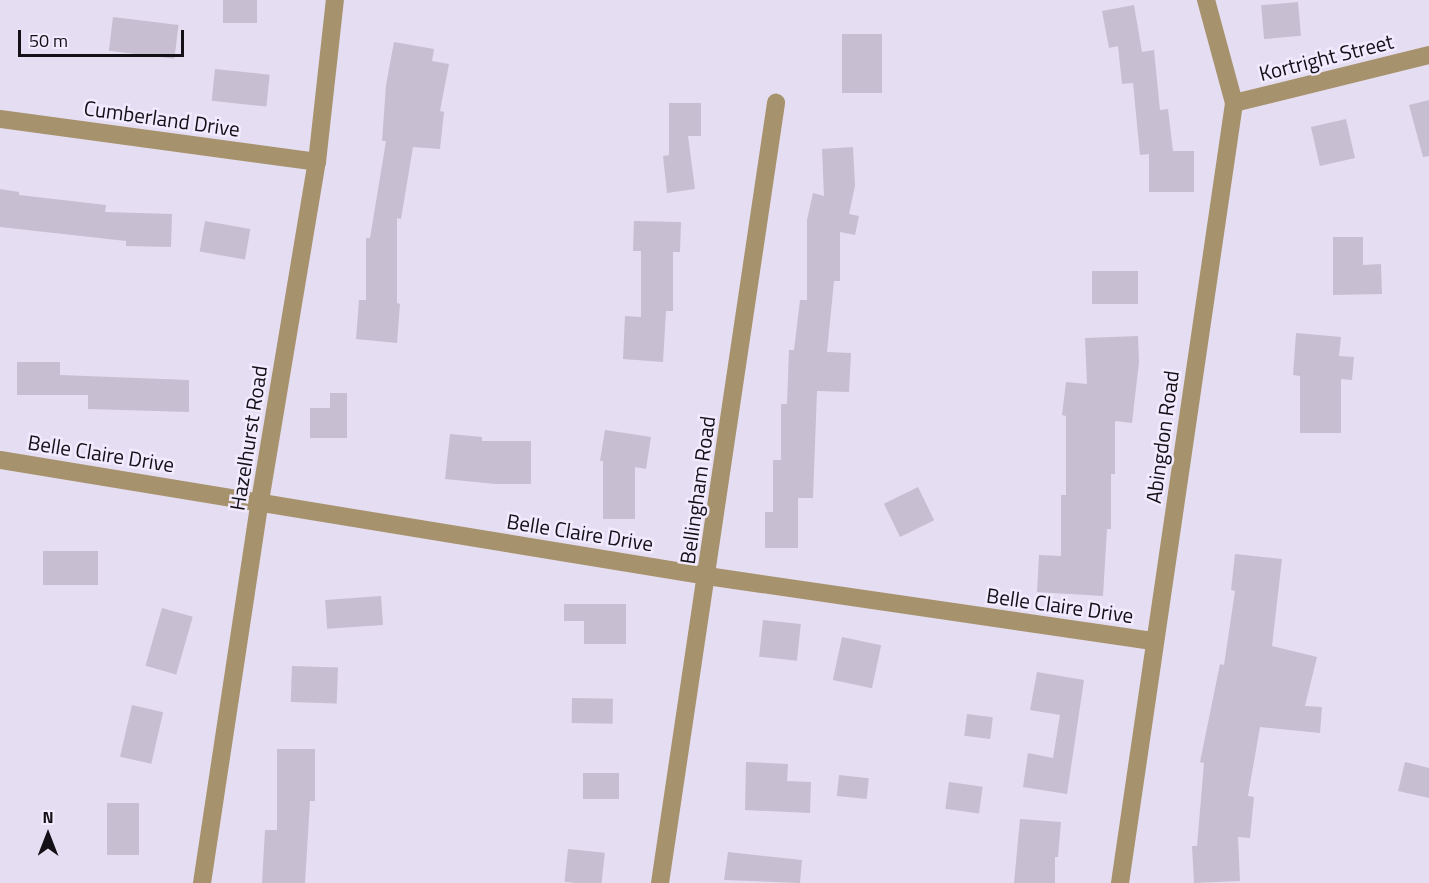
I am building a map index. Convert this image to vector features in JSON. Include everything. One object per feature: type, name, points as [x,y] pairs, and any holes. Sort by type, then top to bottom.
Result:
[{"type":"street","name":"Hazelhurst Road","points":[[202,883],[260,501],[317,162],[335,0]]},
{"type":"street","name":"Abingdon Road","points":[[1120,883],[1234,103],[1206,0]]},
{"type":"street","name":"Kortright Street","points":[[1234,103],[1429,55]]},
{"type":"street","name":"Bellingham Road","points":[[660,883],[776,104]]},
{"type":"street","name":"Cumberland Drive","points":[[0,120],[317,162]]},
{"type":"street","name":"Belle Claire Drive","points":[[0,460],[707,576],[1154,641]]},
{"type":"building","points":[[223,0],[257,0],[257,23],[223,23]]},
{"type":"building","points":[[1298,2],[1301,36],[1264,39],[1261,5]]},
{"type":"building","points":[[1134,5],[1142,52],[1154,50],[1160,110],[1168,109],[1173,151],[1194,151],[1194,192],[1149,192],[1149,154],[1140,155],[1133,83],[1122,84],[1118,46],[1109,48],[1102,11]]},
{"type":"building","points":[[113,17],[179,25],[174,59],[109,51]]},
{"type":"building","points":[[842,34],[882,34],[882,93],[842,93]]},
{"type":"building","points":[[394,42],[434,49],[432,61],[449,64],[440,111],[444,112],[440,149],[413,147],[401,219],[397,218],[397,303],[400,304],[397,343],[356,339],[359,300],[366,300],[366,238],[370,238],[386,141],[382,141],[386,85]]},
{"type":"building","points":[[215,69],[270,75],[266,107],[212,101]]},
{"type":"building","points":[[1429,100],[1429,156],[1423,157],[1409,105]]},
{"type":"building","points":[[669,103],[701,103],[701,136],[688,136],[695,189],[667,193],[663,156],[669,155]]},
{"type":"building","points":[[1346,119],[1355,158],[1320,166],[1311,127]]},
{"type":"building","points":[[853,147],[855,186],[849,214],[859,216],[855,235],[840,232],[840,281],[834,281],[827,352],[851,353],[849,392],[817,391],[813,498],[798,498],[798,548],[765,548],[765,512],[773,512],[773,460],[781,460],[781,404],[787,404],[789,350],[794,350],[800,300],[807,300],[807,220],[813,193],[824,196],[822,149]]},
{"type":"building","points":[[0,189],[19,192],[19,195],[106,205],[105,212],[172,214],[171,247],[126,246],[126,241],[0,227]]},
{"type":"building","points":[[205,221],[250,229],[245,260],[200,252]]},
{"type":"building","points":[[634,221],[681,222],[680,252],[673,252],[673,311],[666,311],[663,362],[623,359],[625,316],[641,317],[641,251],[633,251]]},
{"type":"building","points":[[1333,237],[1363,237],[1363,265],[1381,264],[1382,294],[1333,295]]},
{"type":"building","points":[[1092,271],[1138,271],[1138,304],[1092,304]]},
{"type":"building","points":[[1296,333],[1341,337],[1339,356],[1354,357],[1352,380],[1341,379],[1341,433],[1300,433],[1300,376],[1293,375]]},
{"type":"building","points":[[1138,336],[1139,362],[1132,423],[1115,421],[1115,474],[1111,474],[1111,529],[1107,529],[1103,596],[1037,592],[1039,555],[1061,556],[1061,495],[1066,495],[1066,416],[1062,415],[1066,382],[1087,384],[1085,338]]},
{"type":"building","points":[[17,362],[60,362],[60,375],[189,380],[189,412],[88,409],[88,395],[17,395]]},
{"type":"building","points":[[330,393],[347,393],[347,438],[310,438],[310,408],[330,408]]},
{"type":"building","points":[[605,430],[651,437],[646,469],[635,467],[635,519],[603,519],[603,461],[600,461]]},
{"type":"building","points":[[450,434],[482,437],[482,441],[531,441],[531,484],[495,484],[445,479]]},
{"type":"building","points":[[918,487],[934,520],[900,537],[884,504]]},
{"type":"building","points":[[43,551],[98,551],[98,585],[43,585]]},
{"type":"building","points":[[1235,554],[1282,559],[1272,646],[1317,657],[1305,706],[1322,707],[1320,733],[1260,727],[1248,796],[1254,797],[1250,838],[1238,837],[1240,881],[1194,883],[1192,846],[1197,846],[1204,763],[1200,762],[1220,664],[1224,665],[1235,591],[1231,590]]},
{"type":"building","points":[[381,596],[383,625],[327,629],[325,600]]},
{"type":"building","points":[[564,604],[626,604],[626,644],[584,644],[584,621],[564,621]]},
{"type":"building","points":[[162,608],[193,617],[176,674],[145,666]]},
{"type":"building","points":[[763,620],[801,624],[797,661],[759,657]]},
{"type":"building","points":[[842,637],[881,645],[872,688],[833,680]]},
{"type":"building","points":[[292,666],[338,668],[337,704],[291,702]]},
{"type":"building","points":[[1037,672],[1084,680],[1067,794],[1023,787],[1028,753],[1053,758],[1060,715],[1030,710]]},
{"type":"building","points":[[572,698],[613,699],[613,724],[572,723]]},
{"type":"building","points":[[132,705],[163,712],[151,764],[120,757]]},
{"type":"building","points":[[967,714],[993,717],[990,739],[964,736]]},
{"type":"building","points":[[277,749],[315,749],[315,801],[310,801],[305,883],[262,883],[265,830],[277,830]]},
{"type":"building","points":[[746,762],[788,764],[787,781],[811,782],[810,813],[745,810]]},
{"type":"building","points":[[1405,762],[1429,768],[1429,798],[1398,791]]},
{"type":"building","points":[[583,773],[619,773],[619,799],[583,799]]},
{"type":"building","points":[[839,775],[869,778],[867,799],[837,796]]},
{"type":"building","points":[[949,782],[983,787],[979,813],[945,809]]},
{"type":"building","points":[[107,803],[139,803],[139,855],[107,855]]},
{"type":"building","points":[[1020,819],[1061,822],[1058,857],[1055,857],[1055,883],[1014,883]]},
{"type":"building","points":[[568,849],[605,853],[602,883],[565,882]]},
{"type":"building","points":[[728,852],[802,860],[800,883],[724,880]]}]
